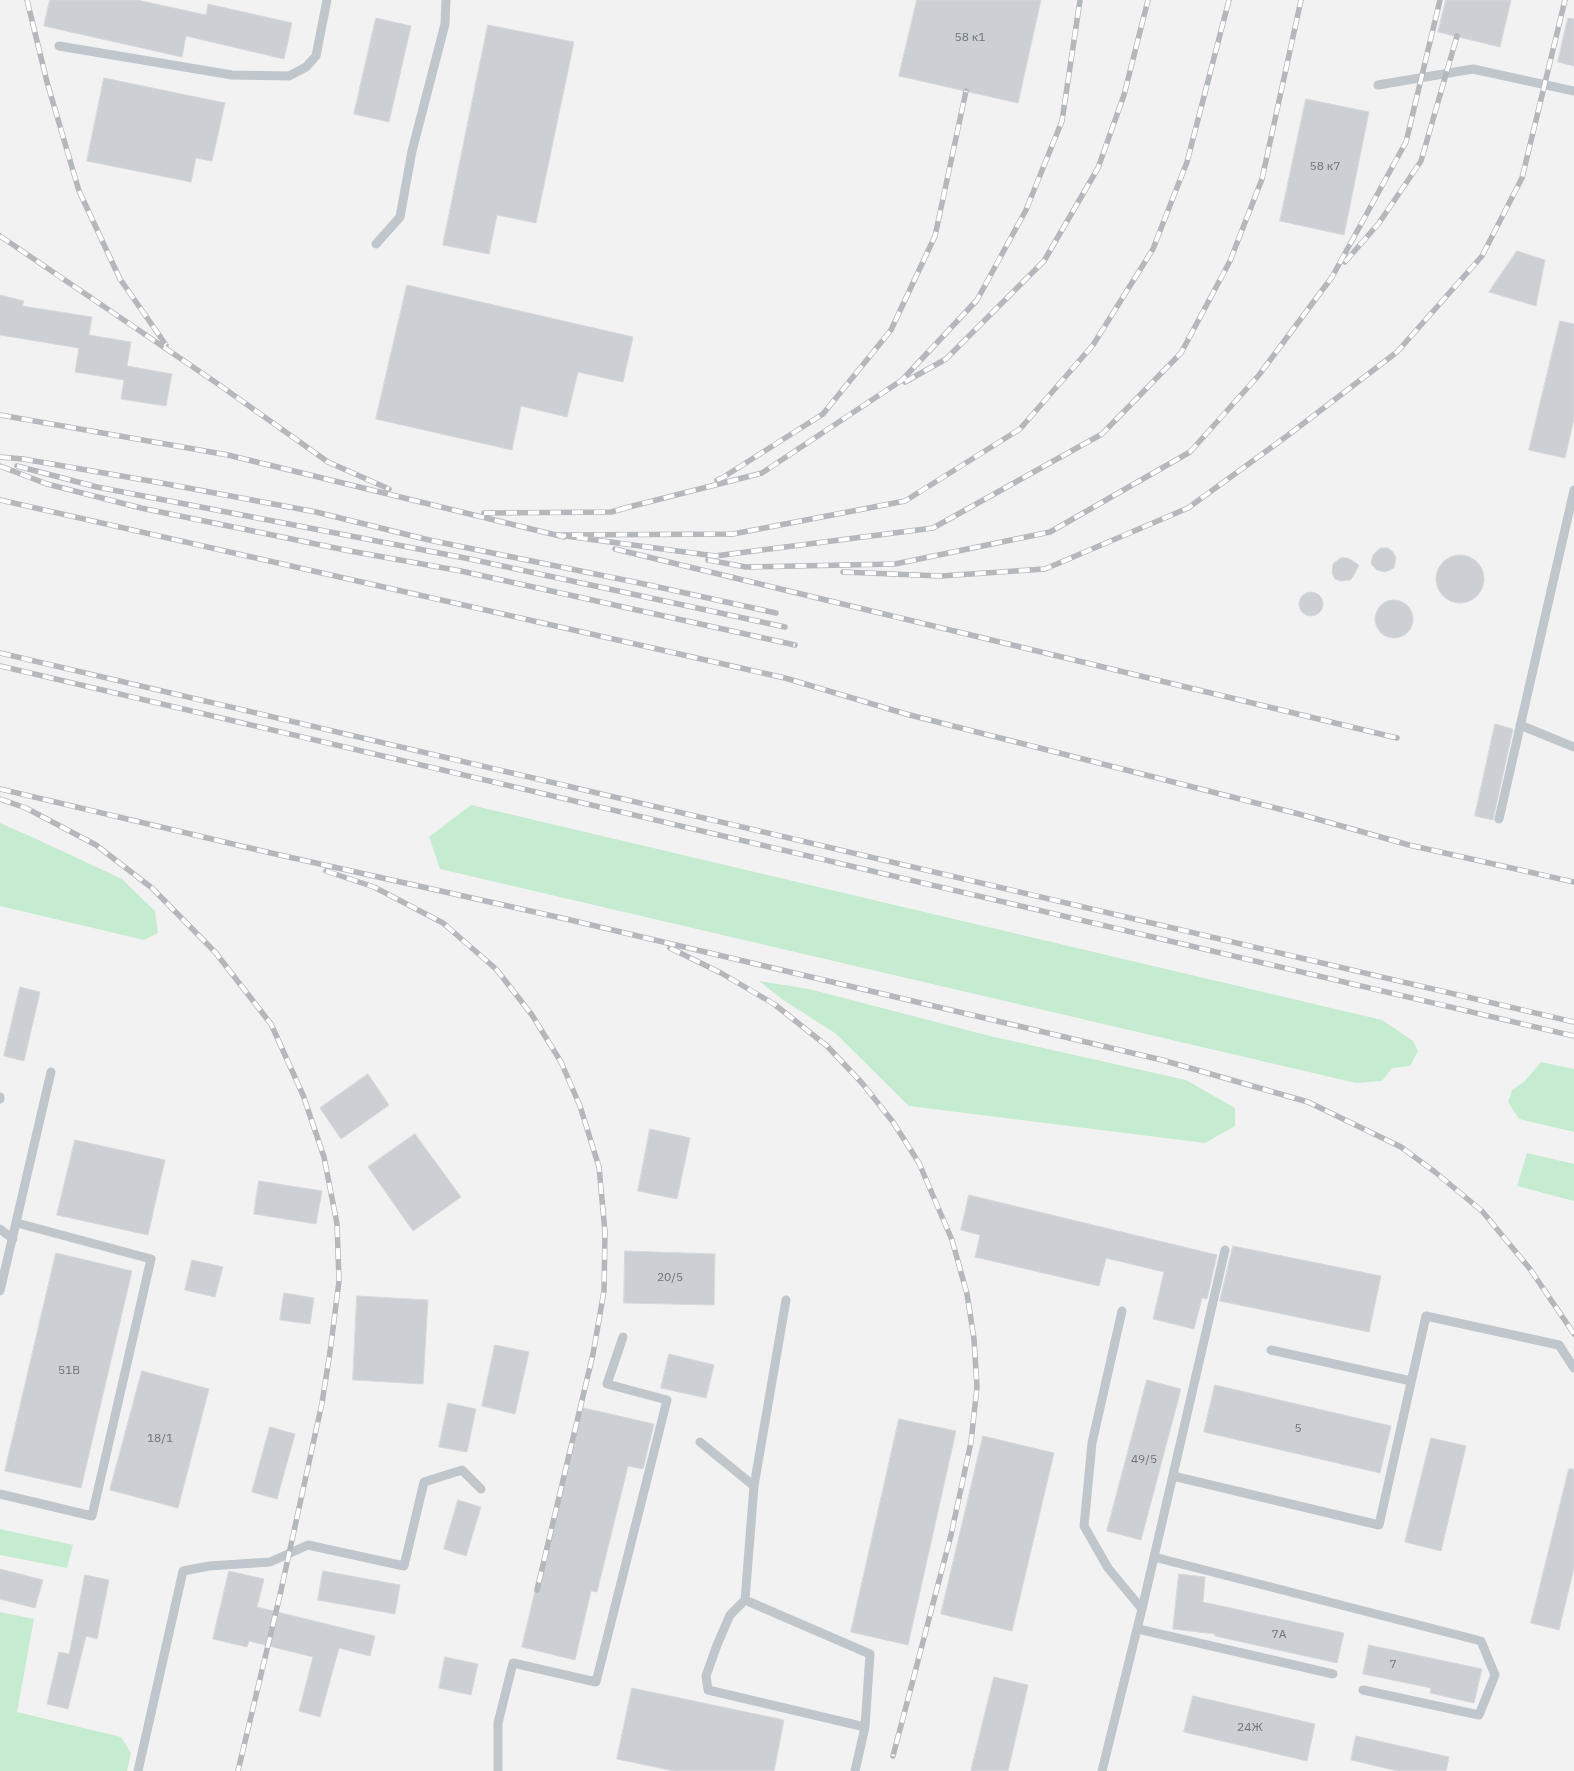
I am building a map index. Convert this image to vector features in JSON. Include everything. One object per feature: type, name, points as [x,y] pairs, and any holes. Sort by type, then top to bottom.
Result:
[{"type":"lane","points":[[59,46],[232,75],[289,76],[306,67],[316,56],[327,0]]},
{"type":"lane","points":[[376,244],[400,217],[412,151],[444,24],[446,0]]},
{"type":"lane","points":[[1378,85],[1473,69],[1574,90]]},
{"type":"lane","points":[[1499,819],[1574,490]]},
{"type":"lane","points":[[1520,725],[1574,747]]},
{"type":"lane","points":[[0,1291],[51,1072]]},
{"type":"lane","points":[[0,1494],[92,1516],[151,1260],[17,1223]]},
{"type":"lane","points":[[0,1229],[13,1238]]},
{"type":"lane","points":[[1102,1771],[1138,1629],[1225,1250]]},
{"type":"lane","points":[[786,1300],[754,1486],[745,1600],[730,1615],[716,1645],[706,1676],[708,1690],[865,1727]]},
{"type":"lane","points":[[1122,1311],[1092,1443],[1084,1526],[1108,1568],[1142,1609]]},
{"type":"lane","points":[[1173,1476],[1379,1525],[1426,1316],[1559,1345],[1574,1368]]},
{"type":"lane","points":[[498,1771],[498,1722],[513,1663],[596,1682],[667,1400],[607,1384],[623,1336]]},
{"type":"lane","points":[[1271,1350],[1411,1381]]},
{"type":"lane","points":[[700,1442],[754,1486]]},
{"type":"lane","points":[[138,1771],[182,1570],[209,1566],[270,1562],[308,1545],[404,1566],[424,1482],[462,1470],[481,1490]]},
{"type":"lane","points":[[1154,1557],[1481,1641],[1495,1675],[1479,1715],[1363,1690]]},
{"type":"lane","points":[[745,1600],[870,1654],[865,1727],[855,1771]]},
{"type":"lane","points":[[1138,1629],[1333,1674]]},
{"type":"green space","points":[[471,805],[1382,1020],[1413,1041],[1418,1051],[1410,1066],[1392,1068],[1382,1081],[1356,1083],[440,869],[429,837]]},
{"type":"green space","points":[[0,823],[122,879],[155,911],[158,933],[144,940],[0,906]]},
{"type":"green space","points":[[759,981],[809,989],[990,1036],[1186,1080],[1235,1108],[1235,1126],[1205,1143],[909,1106],[835,1033],[783,1000]]},
{"type":"green space","points":[[1541,1062],[1574,1069],[1574,1132],[1519,1119],[1508,1102],[1512,1090],[1525,1081]]},
{"type":"green space","points":[[1527,1153],[1574,1164],[1574,1201],[1517,1186]]},
{"type":"green space","points":[[0,1529],[73,1545],[67,1568],[0,1555]]},
{"type":"green space","points":[[0,1612],[34,1619],[17,1712],[121,1737],[131,1753],[127,1771],[0,1771]]},
{"type":"building","points":[[50,0],[137,0],[206,15],[208,4],[292,23],[284,59],[186,36],[182,57],[44,26]]},
{"type":"building","points":[[917,0],[1041,0],[1018,103],[899,76]]},
{"type":"building","points":[[1446,0],[1511,0],[1500,47],[1438,32]]},
{"type":"building","points":[[376,18],[411,26],[389,122],[354,114]]},
{"type":"building","points":[[1568,18],[1574,19],[1574,66],[1558,62]]},
{"type":"building","points":[[488,25],[574,42],[536,223],[497,215],[489,254],[443,245]]},
{"type":"building","points":[[104,78],[225,103],[212,161],[196,158],[191,182],[87,161]]},
{"type":"building","points":[[1306,99],[1369,112],[1344,235],[1280,221]]},
{"type":"building","points":[[1517,251],[1545,260],[1536,306],[1489,292]]},
{"type":"building","points":[[407,285],[633,337],[623,382],[578,372],[567,417],[521,406],[512,450],[376,419]]},
{"type":"building","points":[[0,295],[24,301],[22,306],[92,317],[89,335],[131,342],[127,366],[172,374],[166,406],[121,399],[124,380],[75,372],[79,348],[0,335]]},
{"type":"building","points":[[1560,321],[1574,324],[1574,419],[1565,458],[1529,450]]},
{"type":"building","points":[[1381,548],[1388,548],[1396,558],[1394,568],[1385,572],[1377,570],[1371,564],[1373,555]]},
{"type":"building","points":[[1460,555],[1469,557],[1477,562],[1482,570],[1484,579],[1482,588],[1477,596],[1469,601],[1460,603],[1451,601],[1443,596],[1438,588],[1436,579],[1438,570],[1443,562],[1451,557]]},
{"type":"building","points":[[1341,558],[1348,558],[1359,565],[1350,580],[1340,581],[1335,579],[1332,573],[1333,564]]},
{"type":"building","points":[[1311,592],[1320,595],[1323,604],[1320,613],[1311,616],[1302,613],[1299,604],[1302,595]]},
{"type":"building","points":[[1394,600],[1408,605],[1413,619],[1408,633],[1394,638],[1380,633],[1375,619],[1380,605]]},
{"type":"building","points":[[1495,724],[1513,729],[1493,820],[1475,816]]},
{"type":"building","points":[[20,987],[40,992],[24,1061],[4,1056]]},
{"type":"building","points":[[368,1074],[389,1105],[341,1139],[320,1108]]},
{"type":"building","points":[[650,1129],[690,1138],[677,1199],[638,1191]]},
{"type":"building","points":[[415,1134],[461,1197],[413,1231],[368,1167]]},
{"type":"building","points":[[75,1140],[165,1160],[148,1235],[57,1215]]},
{"type":"building","points":[[259,1181],[322,1191],[316,1224],[254,1214]]},
{"type":"building","points":[[969,1195],[1217,1255],[1207,1299],[1202,1298],[1194,1329],[1153,1319],[1164,1272],[1106,1258],[1099,1286],[975,1257],[980,1235],[961,1230]]},
{"type":"building","points":[[1233,1246],[1381,1276],[1369,1332],[1220,1301]]},
{"type":"building","points":[[625,1251],[715,1254],[714,1305],[624,1303]]},
{"type":"building","points":[[56,1253],[132,1271],[81,1488],[5,1471]]},
{"type":"building","points":[[192,1260],[223,1267],[215,1297],[185,1290]]},
{"type":"building","points":[[284,1293],[314,1298],[310,1324],[280,1320]]},
{"type":"building","points":[[357,1296],[428,1300],[423,1384],[353,1380]]},
{"type":"building","points":[[495,1345],[529,1352],[515,1414],[482,1406]]},
{"type":"building","points":[[669,1354],[714,1365],[706,1398],[661,1388]]},
{"type":"building","points":[[142,1371],[209,1389],[178,1508],[110,1490]]},
{"type":"building","points":[[1147,1380],[1181,1389],[1141,1540],[1107,1531]]},
{"type":"building","points":[[1215,1385],[1391,1426],[1380,1473],[1204,1432]]},
{"type":"building","points":[[448,1403],[476,1409],[467,1452],[439,1447]]},
{"type":"building","points":[[579,1407],[654,1424],[643,1469],[628,1466],[597,1592],[591,1591],[575,1660],[522,1647]]},
{"type":"building","points":[[899,1419],[956,1431],[908,1645],[851,1632]]},
{"type":"building","points":[[270,1427],[295,1434],[277,1499],[252,1492]]},
{"type":"building","points":[[983,1436],[1054,1453],[1012,1631],[941,1614]]},
{"type":"building","points":[[1431,1438],[1466,1446],[1441,1551],[1405,1542]]},
{"type":"building","points":[[1569,1469],[1574,1469],[1574,1568],[1559,1630],[1531,1623]]},
{"type":"building","points":[[458,1500],[481,1507],[466,1556],[444,1549]]},
{"type":"building","points":[[0,1569],[43,1580],[35,1608],[0,1599]]},
{"type":"building","points":[[229,1571],[264,1579],[257,1607],[375,1636],[370,1656],[339,1648],[320,1717],[299,1711],[313,1657],[249,1641],[247,1647],[213,1639]]},
{"type":"building","points":[[323,1571],[400,1585],[395,1614],[318,1600]]},
{"type":"building","points":[[1179,1574],[1205,1577],[1203,1602],[1344,1633],[1337,1663],[1215,1636],[1215,1634],[1173,1629]]},
{"type":"building","points":[[85,1575],[109,1580],[97,1639],[86,1636],[68,1709],[47,1704],[59,1652],[69,1654]]},
{"type":"building","points":[[1369,1645],[1482,1669],[1474,1703],[1430,1693],[1431,1688],[1363,1674]]},
{"type":"building","points":[[445,1657],[478,1664],[471,1695],[439,1688]]},
{"type":"building","points":[[994,1677],[1028,1685],[1008,1771],[971,1771]]},
{"type":"building","points":[[632,1688],[784,1720],[774,1771],[674,1771],[617,1759]]},
{"type":"building","points":[[1193,1696],[1315,1724],[1307,1761],[1184,1732]]},
{"type":"building","points":[[1356,1736],[1449,1757],[1446,1771],[1398,1771],[1351,1760]]},
{"type":"railway","points":[[27,0],[47,82],[79,191],[120,279],[166,345]]},
{"type":"railway","points":[[621,509],[762,473],[902,380],[977,300],[1026,210],[1062,121],[1080,0]]},
{"type":"railway","points":[[905,382],[946,359],[1044,261],[1098,168],[1124,95],[1148,0]]},
{"type":"railway","points":[[1229,0],[1187,162],[1153,249],[1093,345],[1020,429],[905,501],[733,534],[558,535],[715,556],[933,528],[1102,434],[1181,353],[1230,261],[1262,179],[1301,0]]},
{"type":"railway","points":[[708,560],[746,567],[895,564],[1050,532],[1190,452],[1259,375],[1332,277],[1406,142],[1440,0]]},
{"type":"railway","points":[[843,572],[941,576],[1045,569],[1188,508],[1287,436],[1397,352],[1482,256],[1522,178],[1565,0]]},
{"type":"railway","points":[[1345,262],[1379,223],[1421,161],[1457,36]]},
{"type":"railway","points":[[717,480],[823,414],[891,330],[935,236],[966,91]]},
{"type":"railway","points":[[0,236],[218,384],[328,462],[389,489]]},
{"type":"railway","points":[[0,415],[228,455],[564,537]]},
{"type":"railway","points":[[0,457],[23,459],[156,482],[316,512],[429,540],[776,613]]},
{"type":"railway","points":[[0,466],[47,484],[141,508],[350,551],[461,571],[795,645]]},
{"type":"railway","points":[[17,466],[97,487],[470,559],[785,627]]},
{"type":"railway","points":[[0,500],[785,678],[906,714],[1299,814],[1409,845],[1574,882]]},
{"type":"railway","points":[[484,513],[611,512],[626,508]]},
{"type":"railway","points":[[615,549],[1397,738]]},
{"type":"railway","points":[[0,653],[1574,1022]]},
{"type":"railway","points":[[0,666],[1574,1036]]},
{"type":"railway","points":[[0,789],[271,853],[566,919],[1162,1060],[1308,1102],[1401,1147],[1482,1211],[1530,1269],[1574,1334]]},
{"type":"railway","points":[[0,799],[26,808],[96,845],[152,888],[215,952],[271,1024],[303,1095],[324,1157],[337,1224],[339,1281],[330,1352],[322,1403],[280,1595],[238,1771]]},
{"type":"railway","points":[[326,871],[374,887],[443,923],[496,969],[532,1015],[561,1062],[580,1106],[599,1167],[605,1232],[604,1291],[593,1354],[537,1590]]},
{"type":"railway","points":[[670,948],[721,973],[774,1004],[827,1046],[862,1083],[893,1122],[919,1163],[952,1240],[967,1294],[974,1339],[977,1387],[971,1442],[951,1535],[893,1756]]}]
